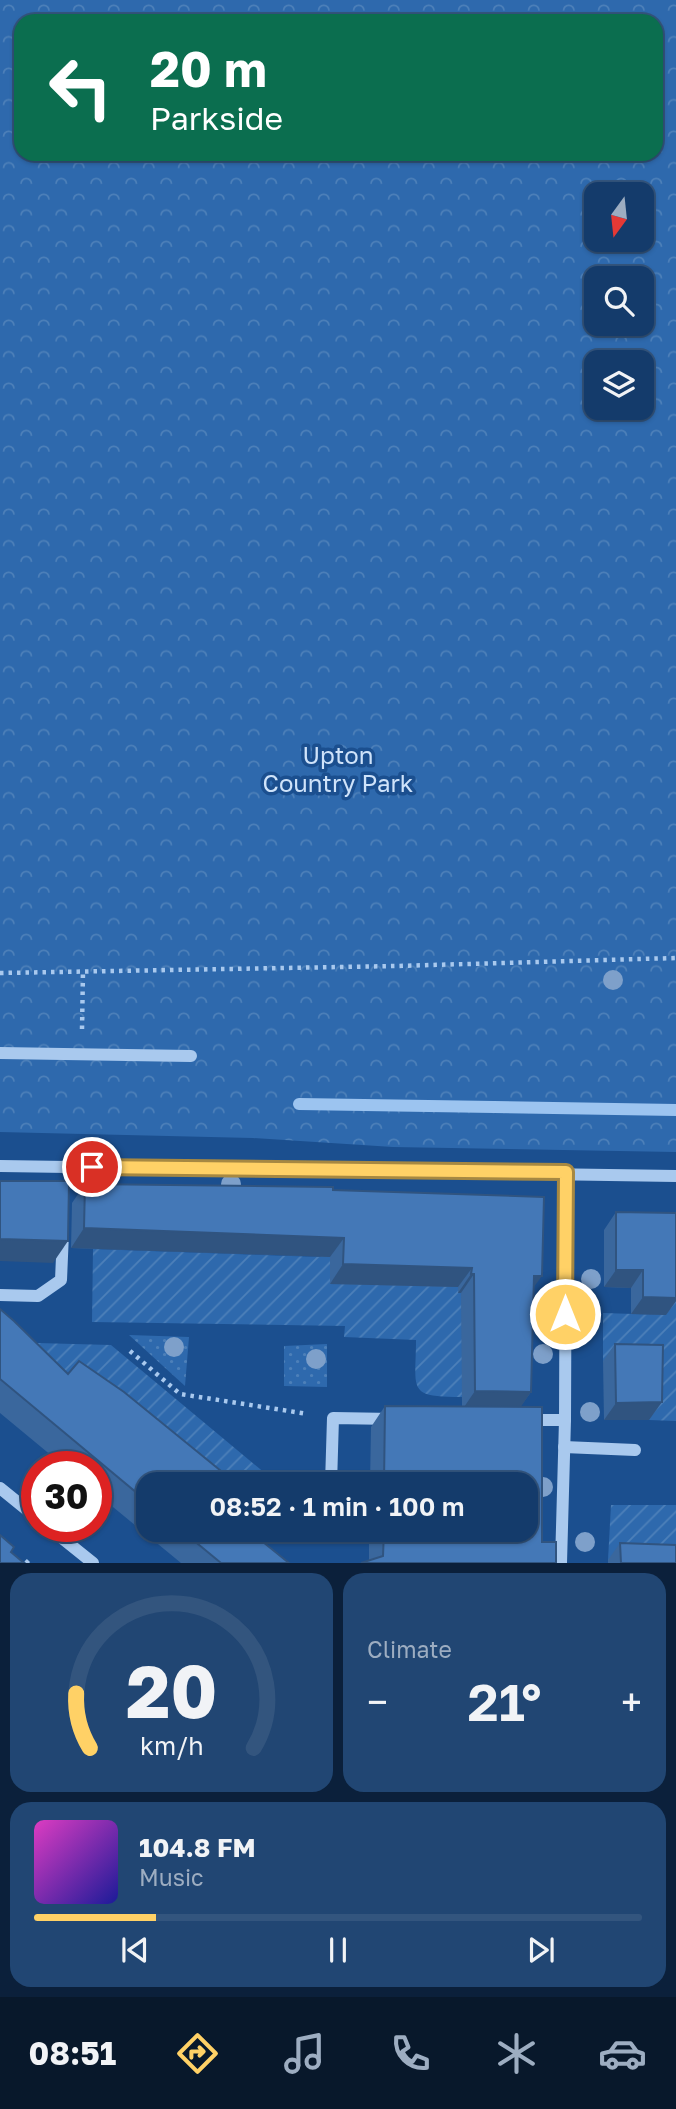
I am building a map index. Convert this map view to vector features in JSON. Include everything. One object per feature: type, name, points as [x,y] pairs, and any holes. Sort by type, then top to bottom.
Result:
[{"type":"street","points":[[0,1054],[191,1056]]},
{"type":"street","points":[[0,1166],[64,1173],[566,1172],[676,1176]]},
{"type":"street","points":[[561,1563],[565,1420],[566,1172]]},
{"type":"street","points":[[0,1295],[38,1296],[61,1280],[63,1216]]},
{"type":"street","points":[[331,1472],[333,1418],[412,1419]]},
{"type":"street","points":[[517,1419],[565,1420]]},
{"type":"street","points":[[564,1447],[635,1450]]},
{"type":"street","points":[[0,1488],[21,1504]]},
{"type":"street","points":[[67,1542],[93,1563]]},
{"type":"path","points":[[0,973],[676,958]]},
{"type":"path","points":[[81,1054],[83,971]]},
{"type":"path","points":[[130,1351],[180,1394],[333,1418]]},
{"type":"green space","name":"Upton Country Park","points":[[0,0],[676,0],[676,1152],[393,1147],[253,1138],[0,1132]]},
{"type":"green space","points":[[676,1231],[676,1421],[649,1420],[650,1363],[603,1361],[603,1313],[666,1315]]},
{"type":"green space","points":[[330,1248],[330,1284],[439,1256],[528,1295],[462,1397],[431,1395],[418,1387],[415,1370],[416,1340],[344,1337],[345,1326],[92,1322],[93,1249],[320,1257]]},
{"type":"green space","points":[[129,1335],[189,1337],[185,1386]]},
{"type":"green space","points":[[0,1342],[111,1345],[264,1472],[180,1472]]},
{"type":"green space","points":[[327,1344],[327,1387],[284,1386],[284,1346]]},
{"type":"green space","points":[[611,1505],[676,1505],[676,1563],[608,1560]]},
{"type":"building","points":[[0,1181],[69,1181],[68,1241],[0,1239]]},
{"type":"building","points":[[85,1184],[333,1187],[333,1190],[544,1197],[542,1276],[534,1276],[531,1392],[475,1391],[472,1268],[343,1264],[344,1238],[84,1228]]},
{"type":"building","points":[[616,1212],[676,1213],[676,1298],[643,1297],[643,1270],[616,1270]]},
{"type":"building","points":[[0,1309],[68,1374],[79,1361],[124,1392],[222,1472],[136,1472],[136,1492],[112,1472],[112,1451],[87,1451],[0,1379]]},
{"type":"building","points":[[615,1344],[663,1345],[662,1402],[616,1403]]},
{"type":"building","points":[[385,1406],[542,1407],[542,1542],[556,1542],[556,1563],[361,1563],[383,1556],[384,1542],[538,1542],[538,1472],[384,1472]]},
{"type":"building","points":[[0,1535],[14,1547],[11,1552],[24,1563],[0,1563]]},
{"type":"building","points":[[196,1542],[263,1542],[289,1563],[221,1563]]},
{"type":"building","points":[[620,1543],[676,1545],[676,1563],[621,1563]]},
{"type":"waterway","points":[[299,1104],[676,1110]]},
{"type":"route","points":[[92,1167],[566,1172],[565,1314]]}]
